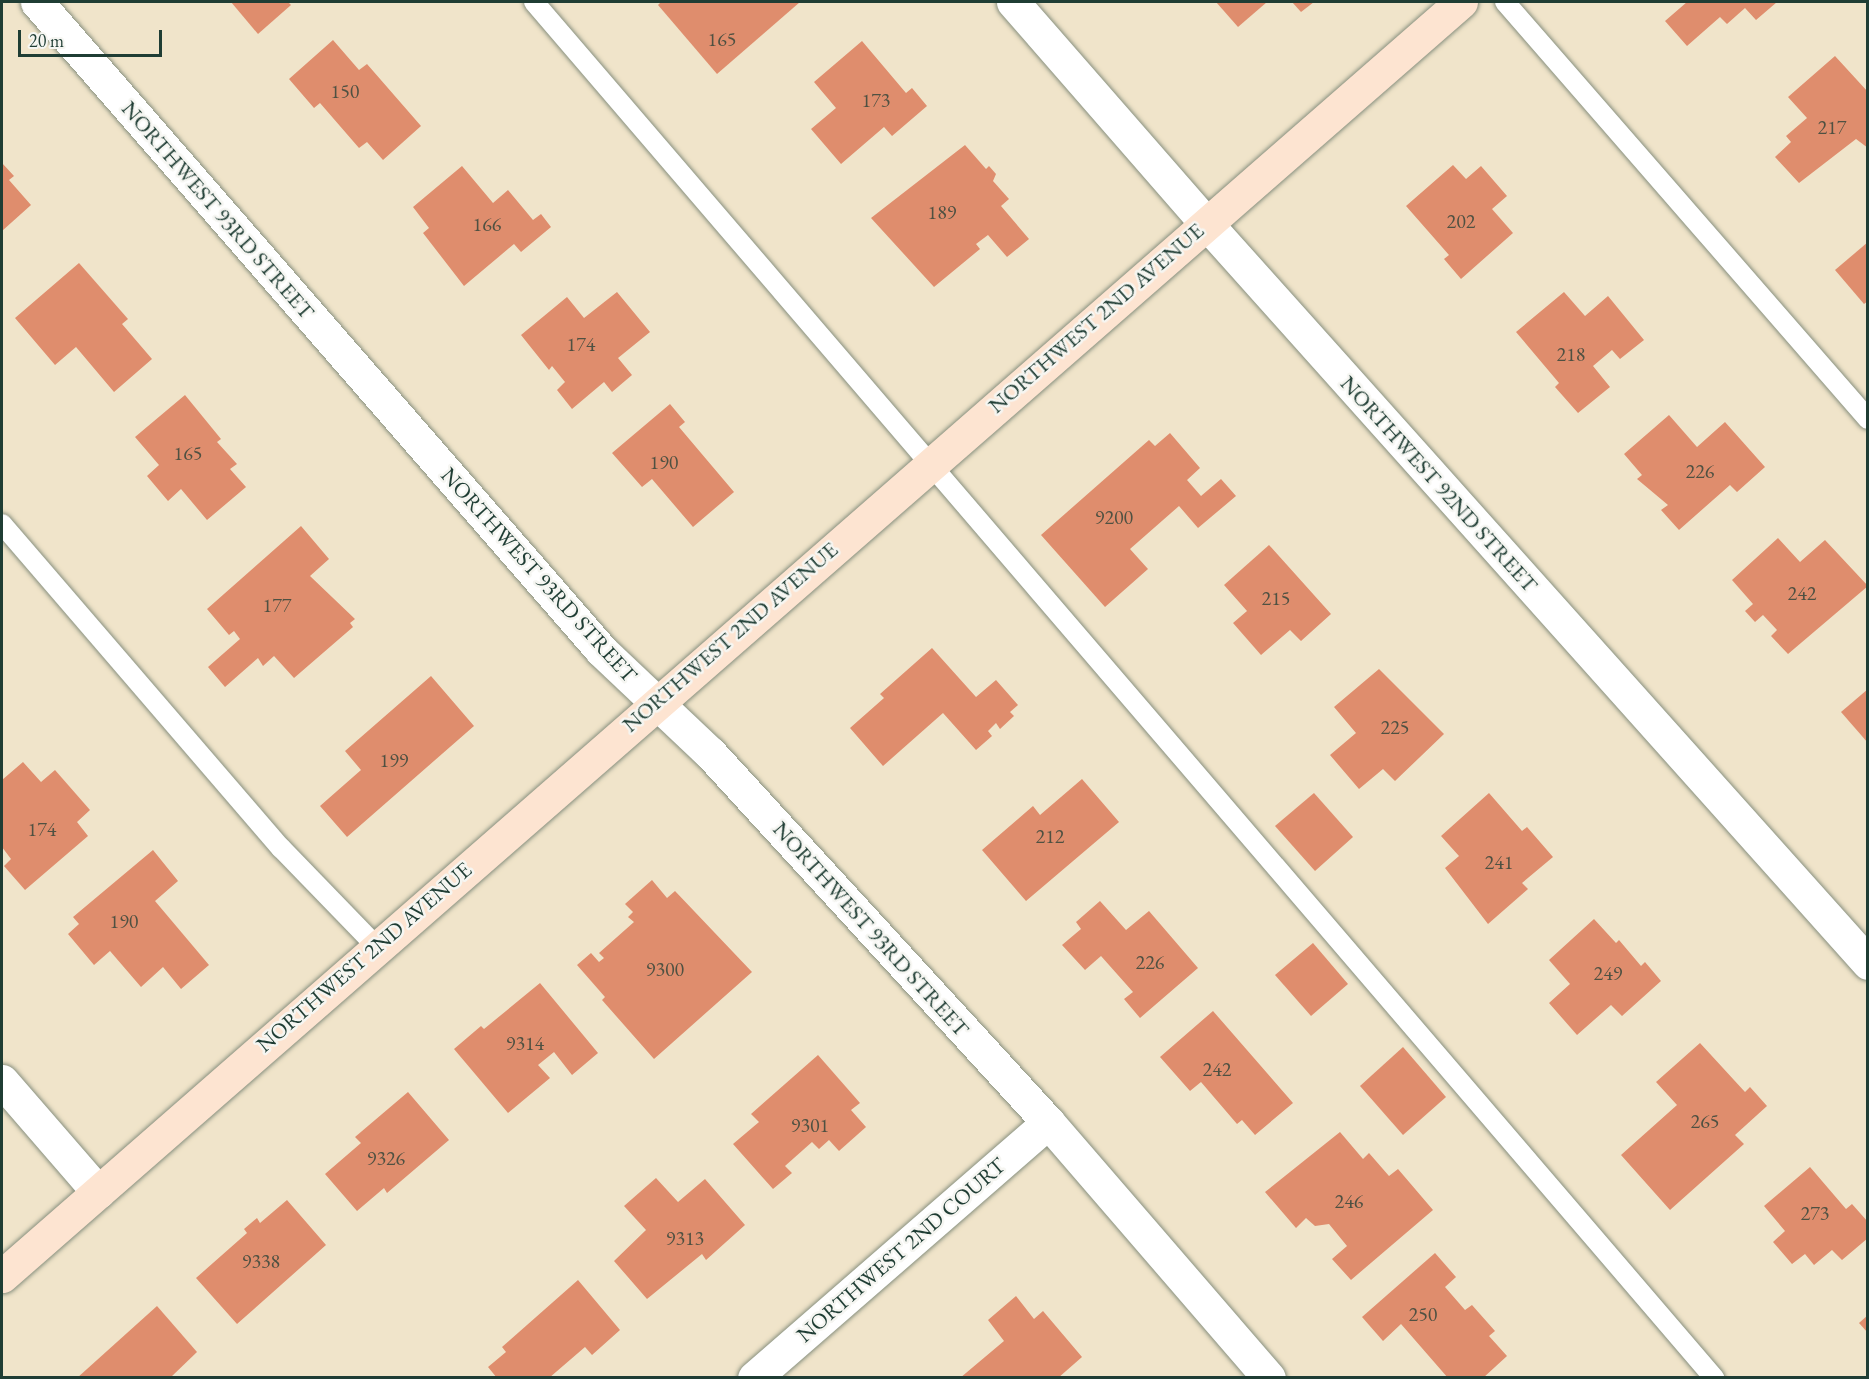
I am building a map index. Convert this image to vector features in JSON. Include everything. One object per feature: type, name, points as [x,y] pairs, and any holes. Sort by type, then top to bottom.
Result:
[{"type":"street","name":"NORTHWEST 93RD STREET","points":[[37,2],[601,650],[710,753],[1048,1122],[1269,1377]]},
{"type":"street","name":"NORTHWEST 92ND STREET","points":[[1013,2],[1206,223],[1868,963]]},
{"type":"street","name":"NORTHWEST 2ND AVENUE","points":[[2,1276],[655,702],[1461,2]]},
{"type":"street","points":[[2,1081],[98,1191]]},
{"type":"street","name":"NORTHWEST 2ND COURT","points":[[754,1377],[1048,1122]]},
{"type":"lane","points":[[534,2],[1714,1377]]},
{"type":"lane","points":[[1505,2],[1868,419]]},
{"type":"lane","points":[[2,524],[281,848],[376,946]]},
{"type":"building","points":[[231,2],[288,2],[291,5],[258,34]]},
{"type":"building","points":[[661,2],[800,2],[717,74],[658,5]]},
{"type":"building","points":[[1216,2],[1267,2],[1238,27]]},
{"type":"building","points":[[1292,2],[1314,2],[1301,12]]},
{"type":"building","points":[[1687,2],[1777,2],[1756,20],[1745,8],[1727,24],[1720,17],[1687,46],[1665,21]]},
{"type":"building","points":[[333,40],[359,70],[367,64],[421,126],[383,160],[367,142],[359,148],[320,103],[314,108],[289,79]]},
{"type":"building","points":[[862,41],[906,93],[912,88],[927,106],[892,136],[884,127],[841,164],[811,129],[836,108],[814,82]]},
{"type":"building","points":[[1835,56],[1868,92],[1868,148],[1856,139],[1799,183],[1775,157],[1791,142],[1786,136],[1807,118],[1788,97]]},
{"type":"building","points":[[965,145],[986,169],[989,166],[996,174],[993,181],[1009,199],[1001,206],[1029,239],[1007,257],[988,235],[976,244],[980,249],[934,287],[871,218]]},
{"type":"building","points":[[2,163],[14,176],[9,180],[31,205],[2,231]]},
{"type":"building","points":[[1453,165],[1466,179],[1481,166],[1507,196],[1492,209],[1513,233],[1461,279],[1444,259],[1449,255],[1406,206]]},
{"type":"building","points":[[462,166],[493,203],[508,190],[533,220],[541,214],[551,227],[521,252],[514,244],[464,286],[423,233],[429,228],[413,207]]},
{"type":"building","points":[[1868,242],[1868,301],[1864,304],[1835,270]]},
{"type":"building","points":[[79,263],[128,319],[122,324],[152,359],[114,392],[76,347],[55,365],[15,318]]},
{"type":"building","points":[[617,292],[650,332],[618,358],[632,375],[612,392],[604,382],[572,409],[557,390],[565,382],[552,366],[549,370],[521,335],[567,297],[584,318]]},
{"type":"building","points":[[1564,292],[1585,316],[1608,296],[1644,340],[1620,359],[1612,350],[1593,366],[1610,387],[1578,413],[1555,387],[1559,383],[1516,332]]},
{"type":"building","points":[[185,395],[221,439],[217,442],[237,464],[230,469],[246,487],[207,520],[181,489],[168,501],[147,476],[159,465],[135,437]]},
{"type":"building","points":[[670,404],[685,422],[679,427],[734,492],[693,527],[652,479],[642,487],[612,453]]},
{"type":"building","points":[[1669,415],[1697,447],[1725,422],[1765,467],[1737,492],[1730,485],[1679,530],[1661,510],[1668,505],[1637,479],[1642,475],[1624,454]]},
{"type":"building","points":[[1170,433],[1200,468],[1187,480],[1201,496],[1221,479],[1236,496],[1198,528],[1179,506],[1130,549],[1148,569],[1105,607],[1041,535],[1149,440],[1155,446]]},
{"type":"building","points":[[301,526],[329,559],[310,576],[355,619],[350,623],[353,627],[294,678],[274,656],[263,666],[258,658],[225,687],[208,667],[240,639],[234,631],[229,635],[207,609]]},
{"type":"building","points":[[1778,538],[1800,562],[1825,540],[1868,586],[1788,654],[1771,636],[1777,630],[1763,615],[1755,622],[1745,611],[1753,604],[1732,580]]},
{"type":"building","points":[[1269,545],[1331,614],[1301,641],[1290,630],[1261,655],[1233,623],[1247,611],[1224,585]]},
{"type":"building","points":[[932,648],[976,697],[996,680],[1018,705],[1010,712],[1014,716],[1000,729],[996,723],[988,731],[992,736],[976,750],[943,713],[883,766],[850,728],[884,698],[880,694]]},
{"type":"building","points":[[1379,669],[1444,734],[1395,781],[1383,769],[1359,789],[1330,755],[1356,733],[1334,707]]},
{"type":"building","points":[[431,676],[474,726],[347,837],[320,806],[361,770],[345,751]]},
{"type":"building","points":[[1868,689],[1868,743],[1841,712]]},
{"type":"building","points":[[23,762],[41,782],[55,770],[90,810],[77,822],[88,836],[25,890],[4,866],[11,859],[2,847],[2,780]]},
{"type":"building","points":[[1082,779],[1119,822],[1026,901],[982,850],[1033,806],[1040,815]]},
{"type":"building","points":[[1314,793],[1353,837],[1315,871],[1275,826]]},
{"type":"building","points":[[1489,793],[1522,831],[1527,827],[1553,857],[1522,883],[1528,889],[1488,924],[1445,868],[1459,856],[1441,836]]},
{"type":"building","points":[[153,850],[178,881],[155,901],[209,965],[181,989],[163,967],[141,987],[110,951],[94,965],[68,934],[79,924],[73,917]]},
{"type":"building","points":[[652,880],[667,898],[675,891],[752,972],[654,1059],[602,1000],[605,997],[577,965],[591,953],[599,962],[604,958],[599,953],[634,922],[628,917],[633,912],[625,904]]},
{"type":"building","points":[[1100,901],[1126,930],[1149,911],[1198,968],[1140,1018],[1124,999],[1133,992],[1101,956],[1085,970],[1062,945],[1081,929],[1076,922]]},
{"type":"building","points":[[1594,919],[1616,943],[1619,940],[1641,966],[1645,962],[1661,981],[1622,1016],[1611,1005],[1577,1035],[1549,1003],[1570,984],[1549,960]]},
{"type":"building","points":[[1313,943],[1348,984],[1311,1016],[1275,975]]},
{"type":"building","points":[[540,983],[598,1053],[572,1075],[554,1052],[538,1065],[550,1078],[508,1113],[454,1049],[481,1026],[484,1029]]},
{"type":"building","points":[[1213,1011],[1293,1103],[1255,1135],[1242,1120],[1237,1124],[1201,1082],[1190,1091],[1160,1057]]},
{"type":"building","points":[[1700,1043],[1745,1092],[1750,1087],[1767,1106],[1735,1135],[1744,1144],[1670,1210],[1621,1155],[1677,1105],[1656,1082]]},
{"type":"building","points":[[1403,1047],[1446,1097],[1403,1135],[1360,1086]]},
{"type":"building","points":[[818,1055],[860,1103],[851,1110],[866,1127],[839,1151],[829,1140],[819,1149],[812,1142],[785,1166],[792,1173],[773,1189],[733,1144],[759,1122],[751,1114]]},
{"type":"building","points":[[408,1092],[449,1140],[387,1193],[384,1188],[357,1211],[325,1174],[361,1143],[355,1137]]},
{"type":"building","points":[[1340,1132],[1363,1159],[1369,1153],[1389,1176],[1398,1169],[1433,1210],[1351,1280],[1332,1259],[1347,1246],[1329,1224],[1315,1226],[1306,1218],[1296,1228],[1265,1192]]},
{"type":"building","points":[[1810,1167],[1846,1209],[1852,1204],[1868,1222],[1868,1238],[1842,1260],[1832,1250],[1814,1265],[1805,1254],[1792,1264],[1773,1242],[1785,1231],[1764,1206]]},
{"type":"building","points":[[656,1178],[678,1202],[705,1179],[745,1225],[706,1260],[702,1254],[647,1299],[614,1261],[646,1230],[624,1206]]},
{"type":"building","points":[[287,1200],[326,1245],[237,1324],[196,1278],[247,1233],[244,1229],[257,1218],[260,1223]]},
{"type":"building","points":[[1435,1253],[1456,1277],[1445,1287],[1465,1310],[1472,1305],[1495,1331],[1489,1336],[1507,1356],[1483,1378],[1448,1378],[1401,1324],[1383,1341],[1362,1317]]},
{"type":"building","points":[[578,1280],[620,1330],[592,1355],[585,1347],[549,1378],[497,1378],[488,1367],[506,1352],[502,1347]]},
{"type":"building","points":[[1016,1296],[1034,1319],[1043,1311],[1082,1357],[1058,1378],[960,1378],[1004,1341],[988,1320]]},
{"type":"building","points":[[157,1306],[197,1352],[170,1378],[77,1378]]},
{"type":"building","points":[[1868,1315],[1868,1333],[1859,1323]]}]
